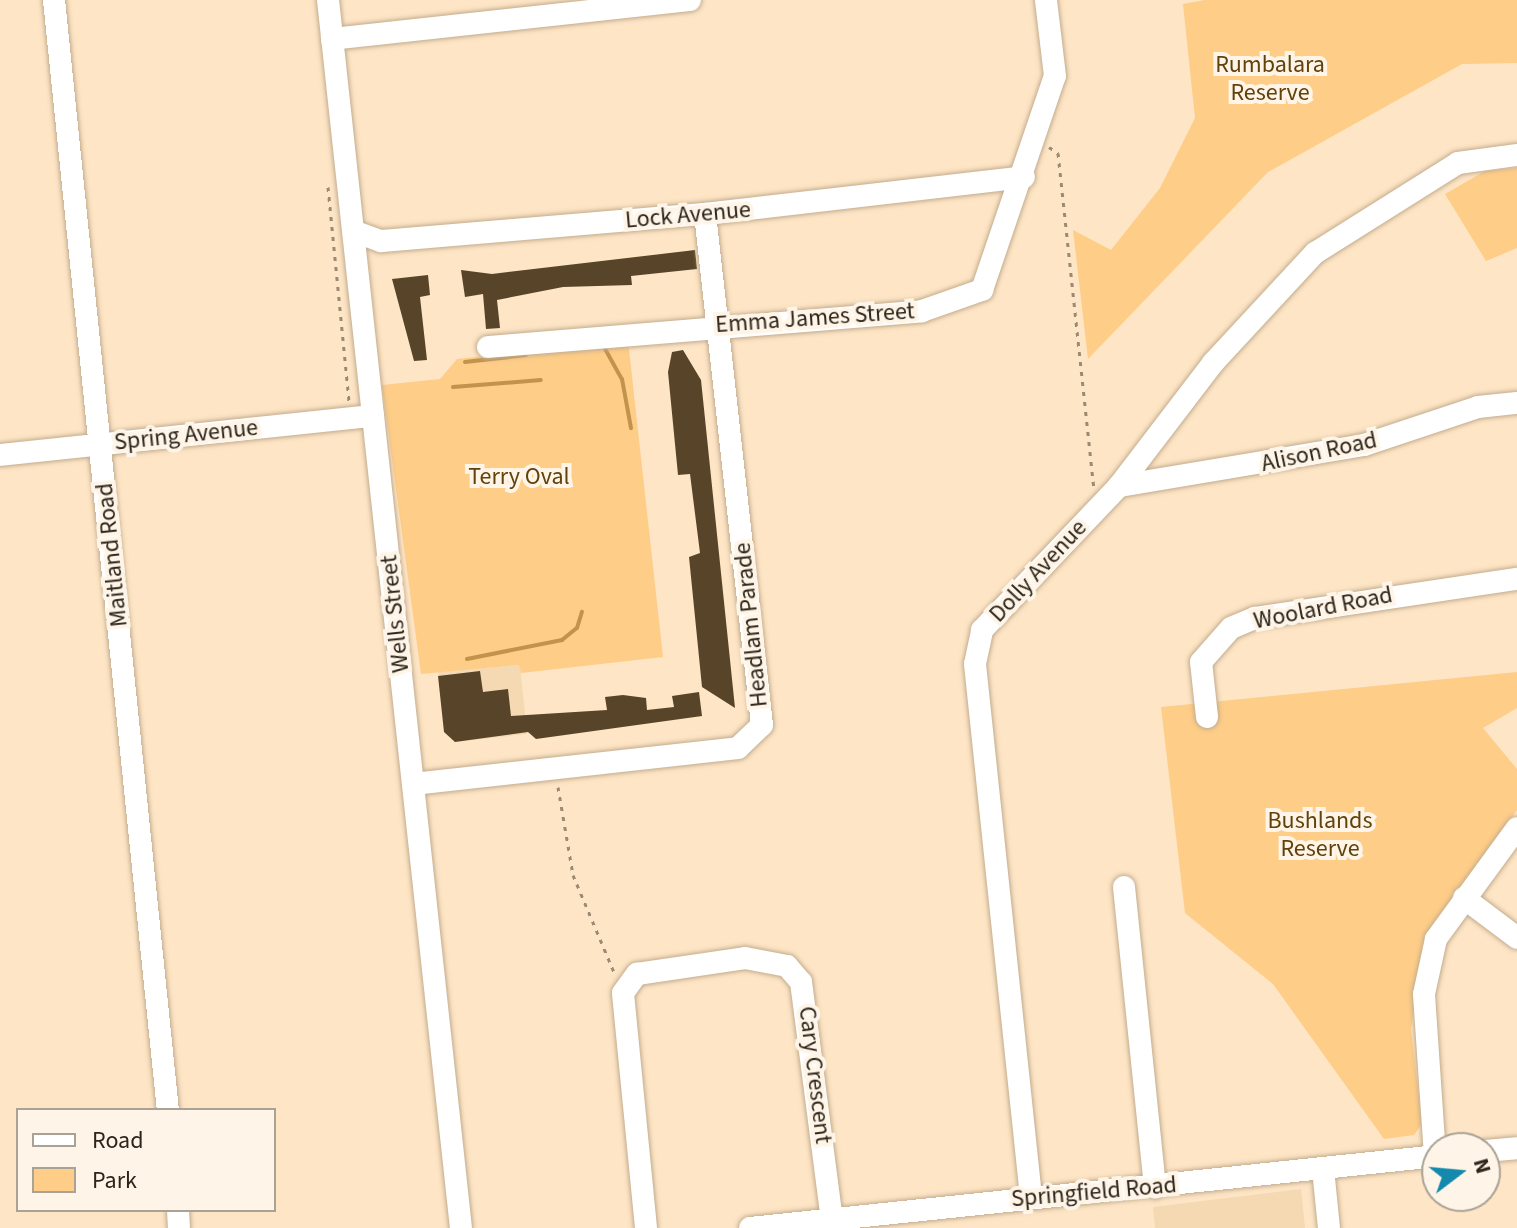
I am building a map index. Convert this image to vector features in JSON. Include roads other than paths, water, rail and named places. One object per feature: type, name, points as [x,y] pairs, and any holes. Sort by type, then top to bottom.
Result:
[{"type":"street","name":"Maitland Road","points":[[54,0],[168,1108]]},
{"type":"street","name":"Wells Street","points":[[328,0],[461,1228]]},
{"type":"street","points":[[332,39],[690,0]]},
{"type":"street","name":"Emma James Street","points":[[488,347],[720,324],[922,311],[982,290],[1024,177],[1055,76],[1046,0]]},
{"type":"street","name":"Dolly Avenue","points":[[1031,1197],[976,647],[982,630],[1119,486],[1213,363],[1315,253],[1458,163],[1517,155]]},
{"type":"street","name":"Lock Avenue","points":[[353,231],[381,241],[705,214],[1024,177]]},
{"type":"street","name":"Headlam Parade","points":[[413,784],[738,748],[762,725],[720,324],[705,214]]},
{"type":"street","name":"Alison Road","points":[[1119,486],[1364,445],[1478,407],[1517,403]]},
{"type":"street","name":"Spring Avenue","points":[[0,455],[373,416]]},
{"type":"street","name":"Woolard Road","points":[[1207,717],[1201,662],[1231,628],[1301,610],[1517,579]]},
{"type":"street","points":[[1434,1132],[1424,994],[1436,939],[1517,828]]},
{"type":"street","points":[[1124,887],[1155,1187]]},
{"type":"street","points":[[1464,898],[1517,938]]},
{"type":"street","name":"Cary Crescent","points":[[646,1228],[623,993],[637,974],[678,963],[745,958],[787,966],[808,1008],[832,1220]]},
{"type":"street","name":"Springfield Road","points":[[750,1228],[803,1226],[1031,1197],[1155,1187],[1421,1158]]},
{"type":"street","points":[[1323,1169],[1329,1228]]},
{"type":"waterway","points":[[604,347],[622,379],[631,428]]},
{"type":"waterway","points":[[465,362],[526,355]]},
{"type":"waterway","points":[[453,387],[541,380]]},
{"type":"waterway","points":[[467,659],[562,640],[577,628],[582,612]]},
{"type":"park label","name":"Rumbalara Reserve","points":[[1270,79]]},
{"type":"park label","name":"Terry Oval","points":[[519,477]]},
{"type":"park label","name":"Bushlands Reserve","points":[[1320,835]]}]
